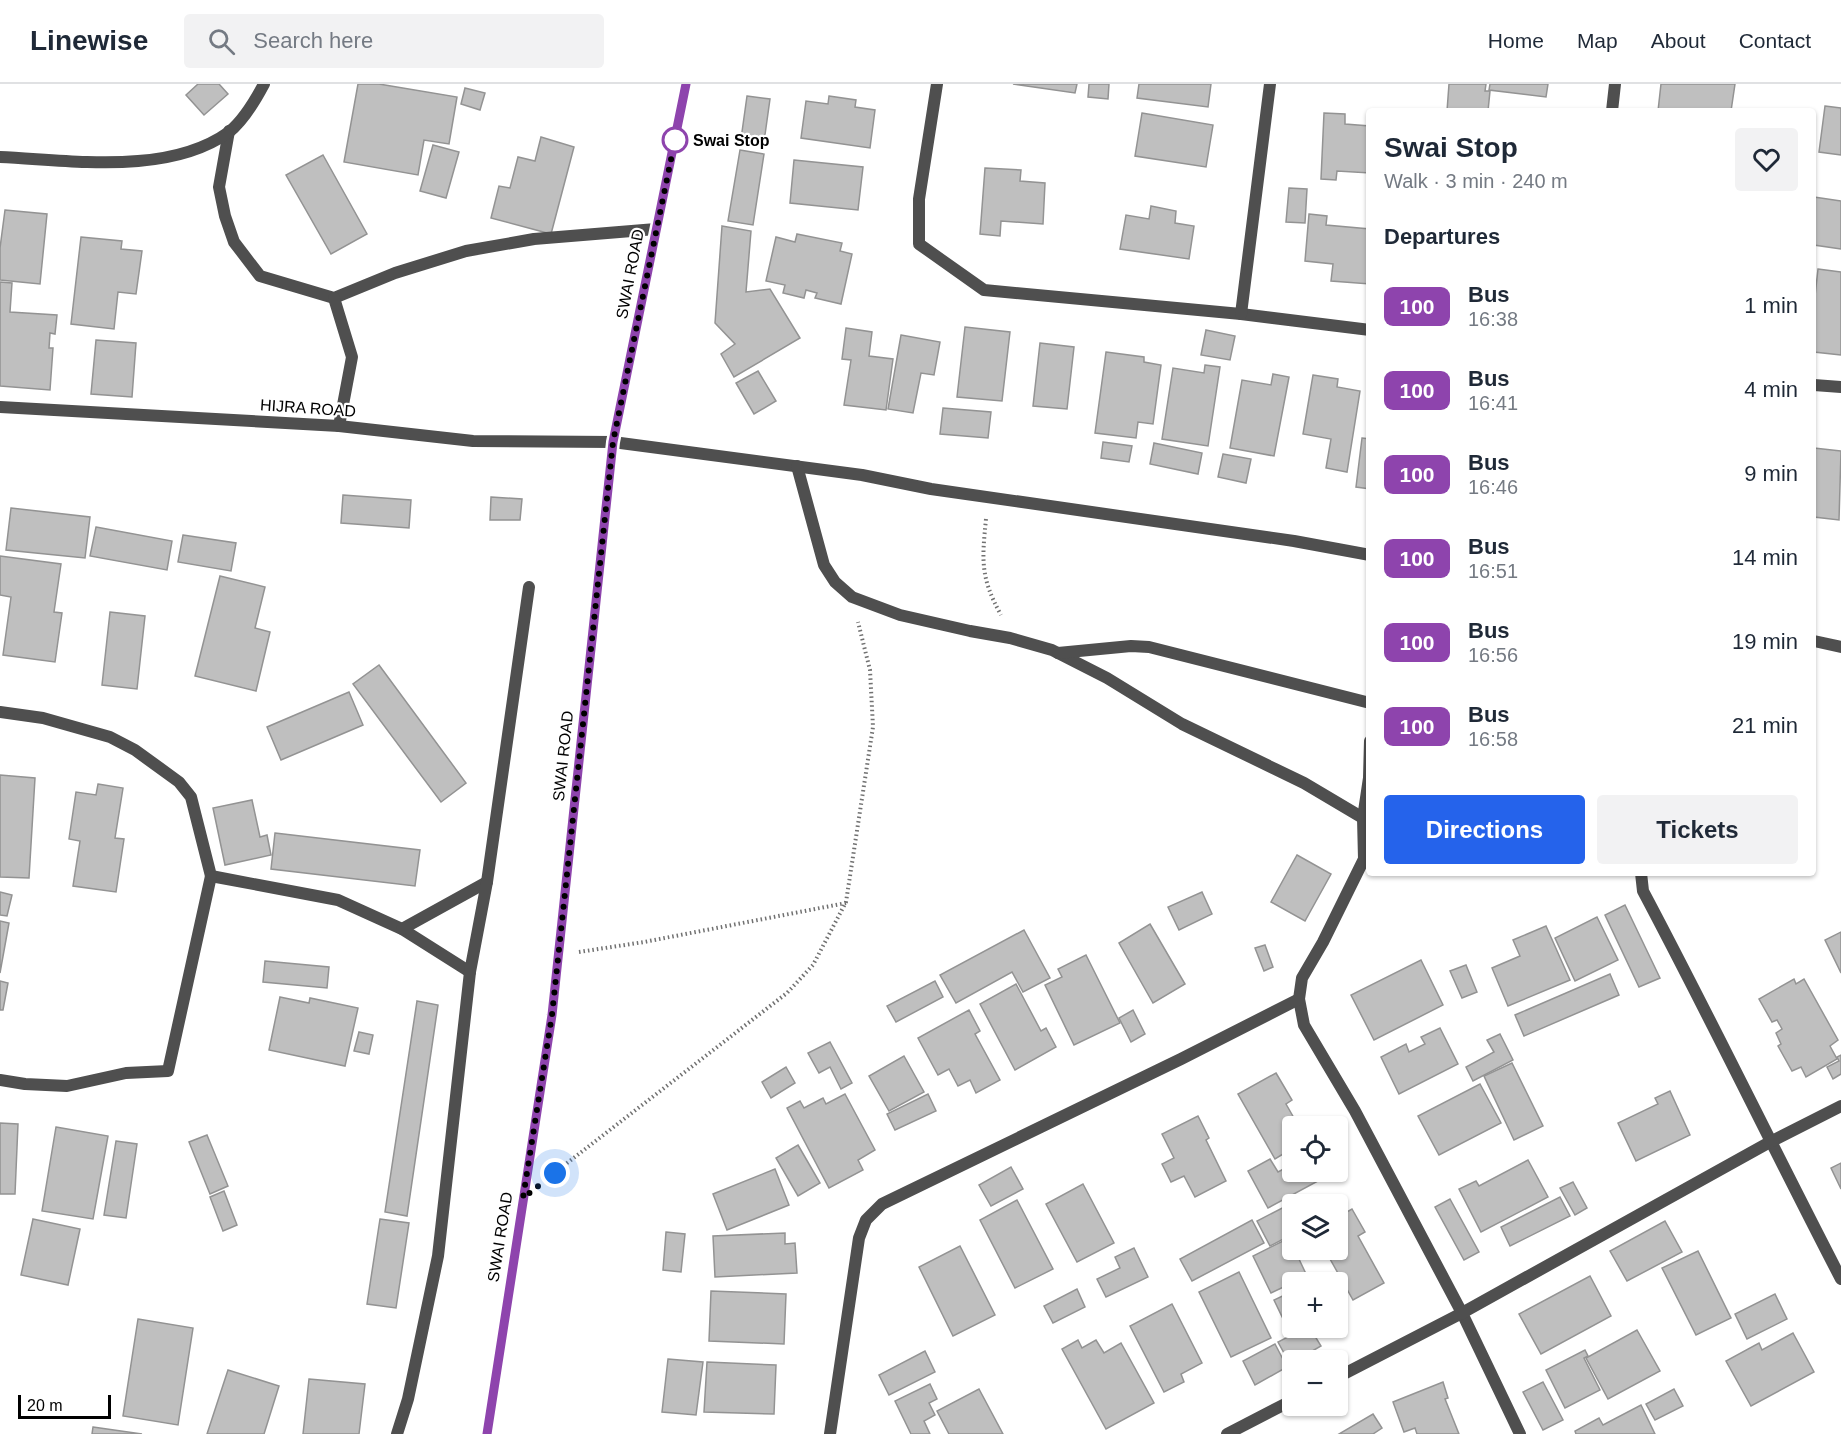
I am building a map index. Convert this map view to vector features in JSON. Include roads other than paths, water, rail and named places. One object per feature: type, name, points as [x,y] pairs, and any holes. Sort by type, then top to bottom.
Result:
[{"type":"street","points":[[0,157],[127,162],[186,154],[229,131],[254,104],[264,84]]},
{"type":"street","name":"SWAI ROAD","points":[[487,1434],[552,1015],[613,442],[686,84]]},
{"type":"street","points":[[937,84],[919,199],[919,244],[984,290],[1241,314],[1366,330]]},
{"type":"street","points":[[1241,314],[1270,84]]},
{"type":"street","points":[[1612,108],[1615,84]]},
{"type":"street","points":[[229,131],[219,187],[225,216],[234,242],[260,276],[334,298],[395,273],[466,251],[534,239],[656,229]]},
{"type":"street","points":[[334,298],[352,357],[339,426]]},
{"type":"street","points":[[1816,385],[1841,387]]},
{"type":"street","name":"HIJRA ROAD","points":[[0,407],[339,426],[473,441],[613,442],[797,466],[988,497],[1294,541],[1366,554]]},
{"type":"street","points":[[797,466],[824,565],[835,582],[852,597],[900,615],[1010,638],[1058,653],[1107,678],[1182,724],[1304,783],[1363,818]]},
{"type":"street","points":[[398,1434],[408,1399],[438,1256],[470,972],[487,882],[529,587]]},
{"type":"street","points":[[1816,641],[1841,646]]},
{"type":"street","points":[[1058,653],[1131,646],[1158,649],[1366,702]]},
{"type":"street","points":[[0,712],[43,718],[110,737],[135,750],[179,782],[191,797],[211,876],[168,1071],[126,1073],[67,1086],[0,1080]]},
{"type":"street","points":[[1366,798],[1363,818],[1364,859],[1328,933],[1302,978],[1299,999],[1304,1025],[1355,1111],[1462,1313],[1520,1434]]},
{"type":"street","points":[[211,876],[338,900],[402,929],[470,972]]},
{"type":"street","points":[[1641,876],[1643,891],[1695,988],[1770,1142],[1841,1279]]},
{"type":"street","points":[[402,929],[487,882]]},
{"type":"street","points":[[830,1434],[859,1238],[866,1220],[882,1204],[1299,999]]},
{"type":"street","points":[[1348,1372],[1462,1313],[1770,1142],[1841,1106]]},
{"type":"street","points":[[1227,1434],[1282,1406]]},
{"type":"place","name":"Swai Stop","points":[[675,140]]}]
